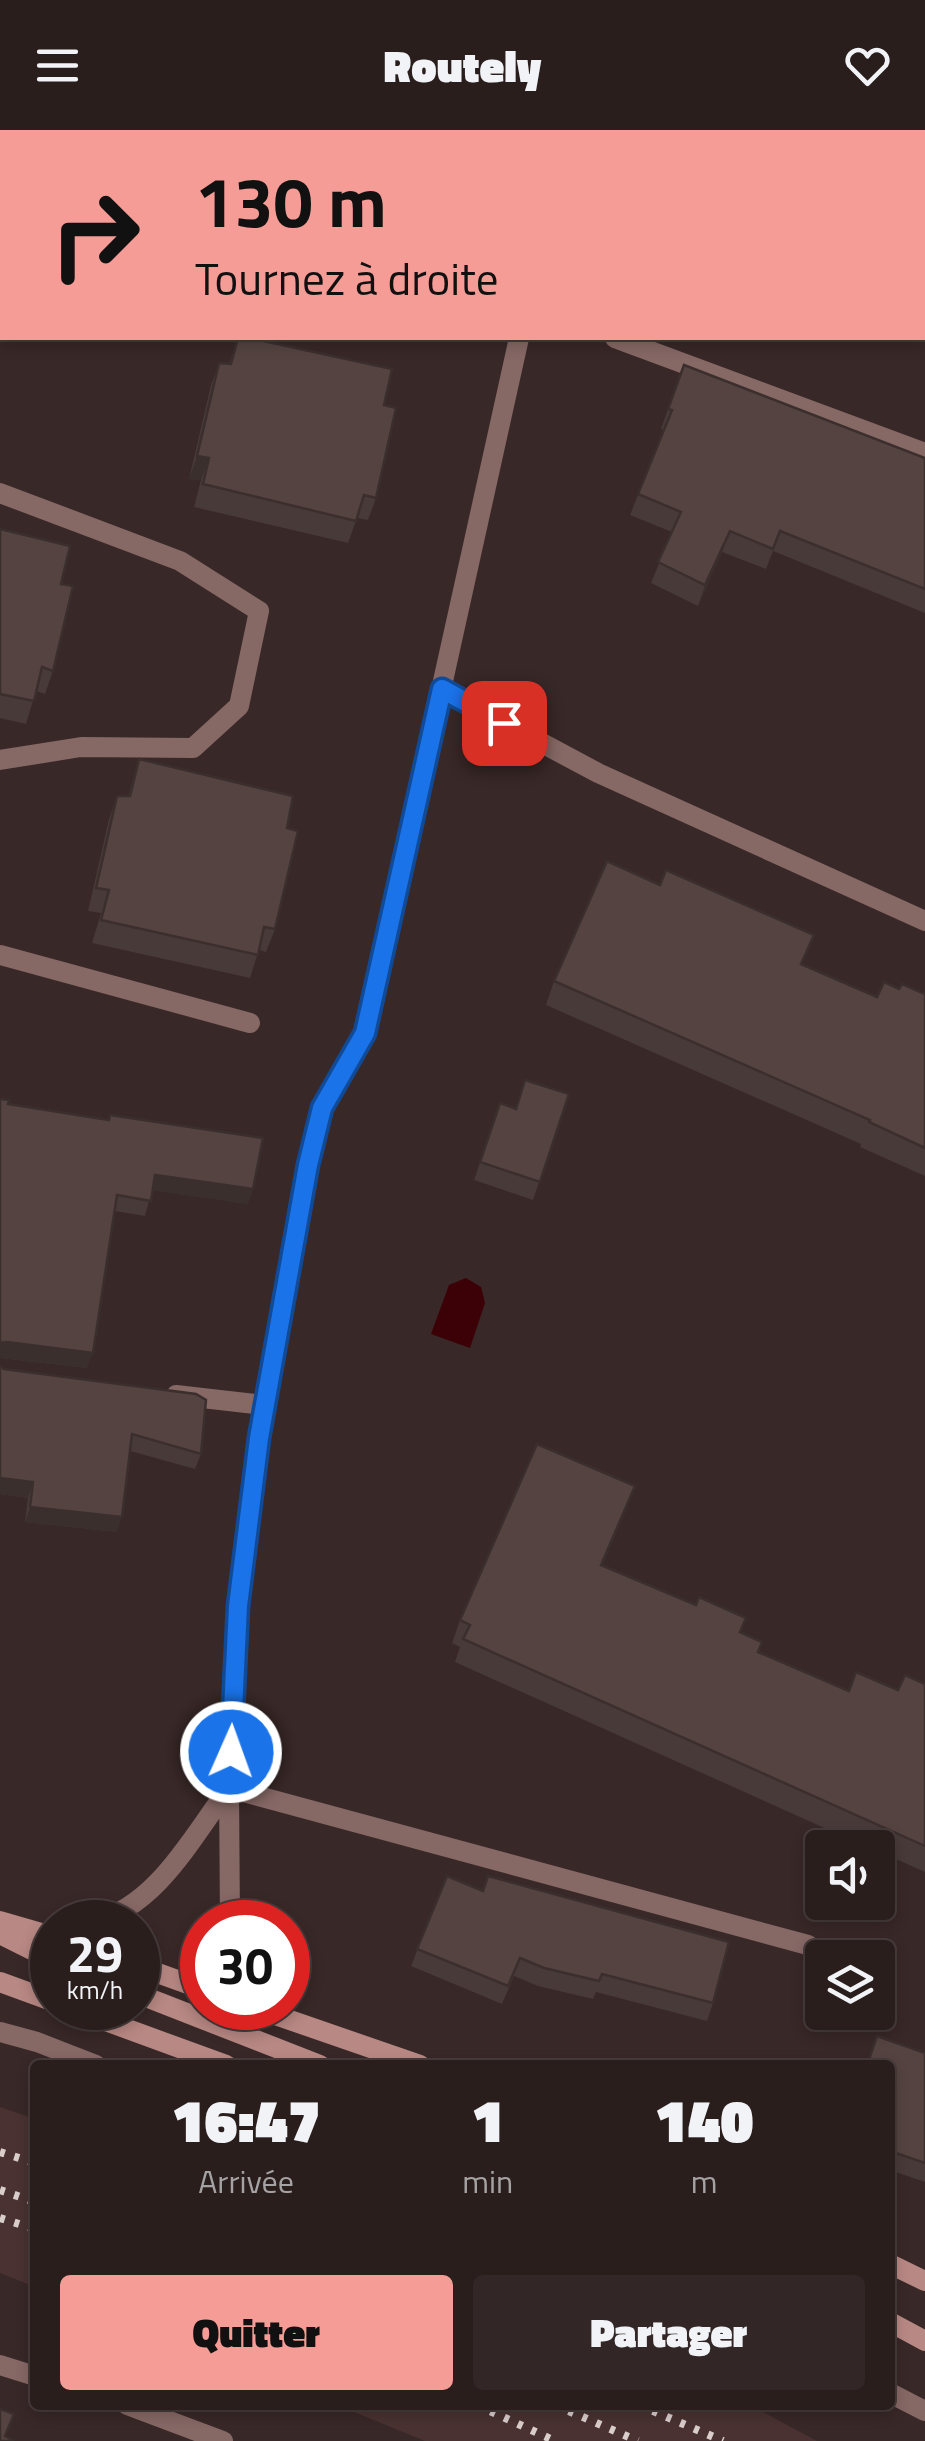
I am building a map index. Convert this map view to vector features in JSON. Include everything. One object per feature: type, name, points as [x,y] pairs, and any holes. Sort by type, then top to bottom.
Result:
[{"type":"main road","points":[[0,1922],[30,1929]]},
{"type":"main road","points":[[0,1934],[30,1949]]},
{"type":"main road","points":[[0,1982],[30,1993]]},
{"type":"main road","points":[[160,2003],[307,2060]]},
{"type":"main road","points":[[310,2025],[406,2060]]},
{"type":"main road","points":[[130,2030],[212,2060]]},
{"type":"main road","points":[[895,2266],[925,2281]]},
{"type":"main road","points":[[895,2325],[925,2341]]},
{"type":"street","points":[[230,1900],[229,1788],[238,1606],[264,1405],[312,1146],[322,1108],[365,1033],[520,340]]},
{"type":"street","points":[[621,340],[925,453]]},
{"type":"street","points":[[0,494],[180,561],[259,611],[239,706],[192,748],[81,747],[0,760]]},
{"type":"street","points":[[442,689],[598,774],[925,921]]},
{"type":"street","points":[[0,955],[250,1023]]},
{"type":"street","points":[[149,1391],[264,1405]]},
{"type":"street","points":[[139,1900],[150,1893],[229,1788]]},
{"type":"street","points":[[229,1788],[805,1943]]},
{"type":"street","points":[[0,2032],[83,2060]]},
{"type":"street","points":[[0,2365],[30,2374]]},
{"type":"street","points":[[895,2396],[925,2411]]},
{"type":"street","points":[[140,2410],[223,2441]]},
{"type":"shaded area","points":[[466,1278],[481,1287],[485,1303],[470,1348],[431,1334],[449,1285]]},
{"type":"shaded area","points":[[0,2107],[30,2117],[30,2285],[0,2273]]},
{"type":"shaded area","points":[[349,2410],[759,2410],[817,2441],[425,2441]]},
{"type":"building","points":[[237,340],[259,340],[392,369],[384,405],[396,408],[376,498],[364,495],[356,521],[203,484],[209,458],[197,456],[219,363],[231,364]]},
{"type":"building","points":[[684,365],[925,458],[925,589],[780,531],[773,549],[730,531],[705,585],[658,562],[681,512],[638,494],[672,410],[668,409]]},
{"type":"building","points":[[0,529],[70,546],[61,584],[73,586],[53,671],[42,667],[34,701],[0,694]]},
{"type":"building","points":[[139,759],[293,796],[287,828],[298,831],[275,929],[264,927],[258,955],[101,920],[109,890],[96,888],[117,796],[130,796]]},
{"type":"building","points":[[607,861],[660,885],[666,870],[814,935],[801,964],[877,997],[884,982],[899,989],[902,984],[925,994],[925,1148],[554,981]]},
{"type":"building","points":[[525,1080],[569,1094],[540,1182],[480,1162],[500,1103],[516,1109]]},
{"type":"building","points":[[0,1099],[9,1100],[8,1104],[109,1120],[110,1115],[263,1138],[253,1189],[155,1175],[151,1201],[117,1195],[93,1353],[0,1343]]},
{"type":"building","points":[[0,1366],[196,1394],[206,1400],[201,1454],[132,1434],[122,1517],[30,1507],[33,1482],[0,1478]]},
{"type":"building","points":[[537,1444],[635,1486],[601,1565],[696,1605],[699,1597],[746,1618],[740,1632],[762,1642],[758,1652],[849,1691],[856,1672],[898,1690],[905,1675],[925,1684],[925,1846],[463,1639],[470,1625],[460,1620]]},
{"type":"building","points":[[447,1876],[483,1891],[488,1876],[729,1942],[713,2003],[602,1974],[599,1981],[520,1958],[508,1986],[417,1949]]},
{"type":"building","points":[[877,2036],[925,2053],[925,2163],[895,2153],[895,2060],[869,2060]]},
{"type":"building","points":[[0,2409],[14,2414],[5,2436],[13,2441],[0,2441]]},
{"type":"railway","points":[[0,2152],[30,2161]]},
{"type":"railway","points":[[0,2190],[30,2200]]},
{"type":"railway","points":[[0,2218],[30,2227]]},
{"type":"railway","points":[[488,2410],[555,2441]]},
{"type":"railway","points":[[567,2410],[638,2441]]},
{"type":"railway","points":[[651,2410],[723,2441]]},
{"type":"route","points":[[231,1752],[238,1606],[264,1405],[322,1108],[365,1033],[442,689],[504,723]]}]
